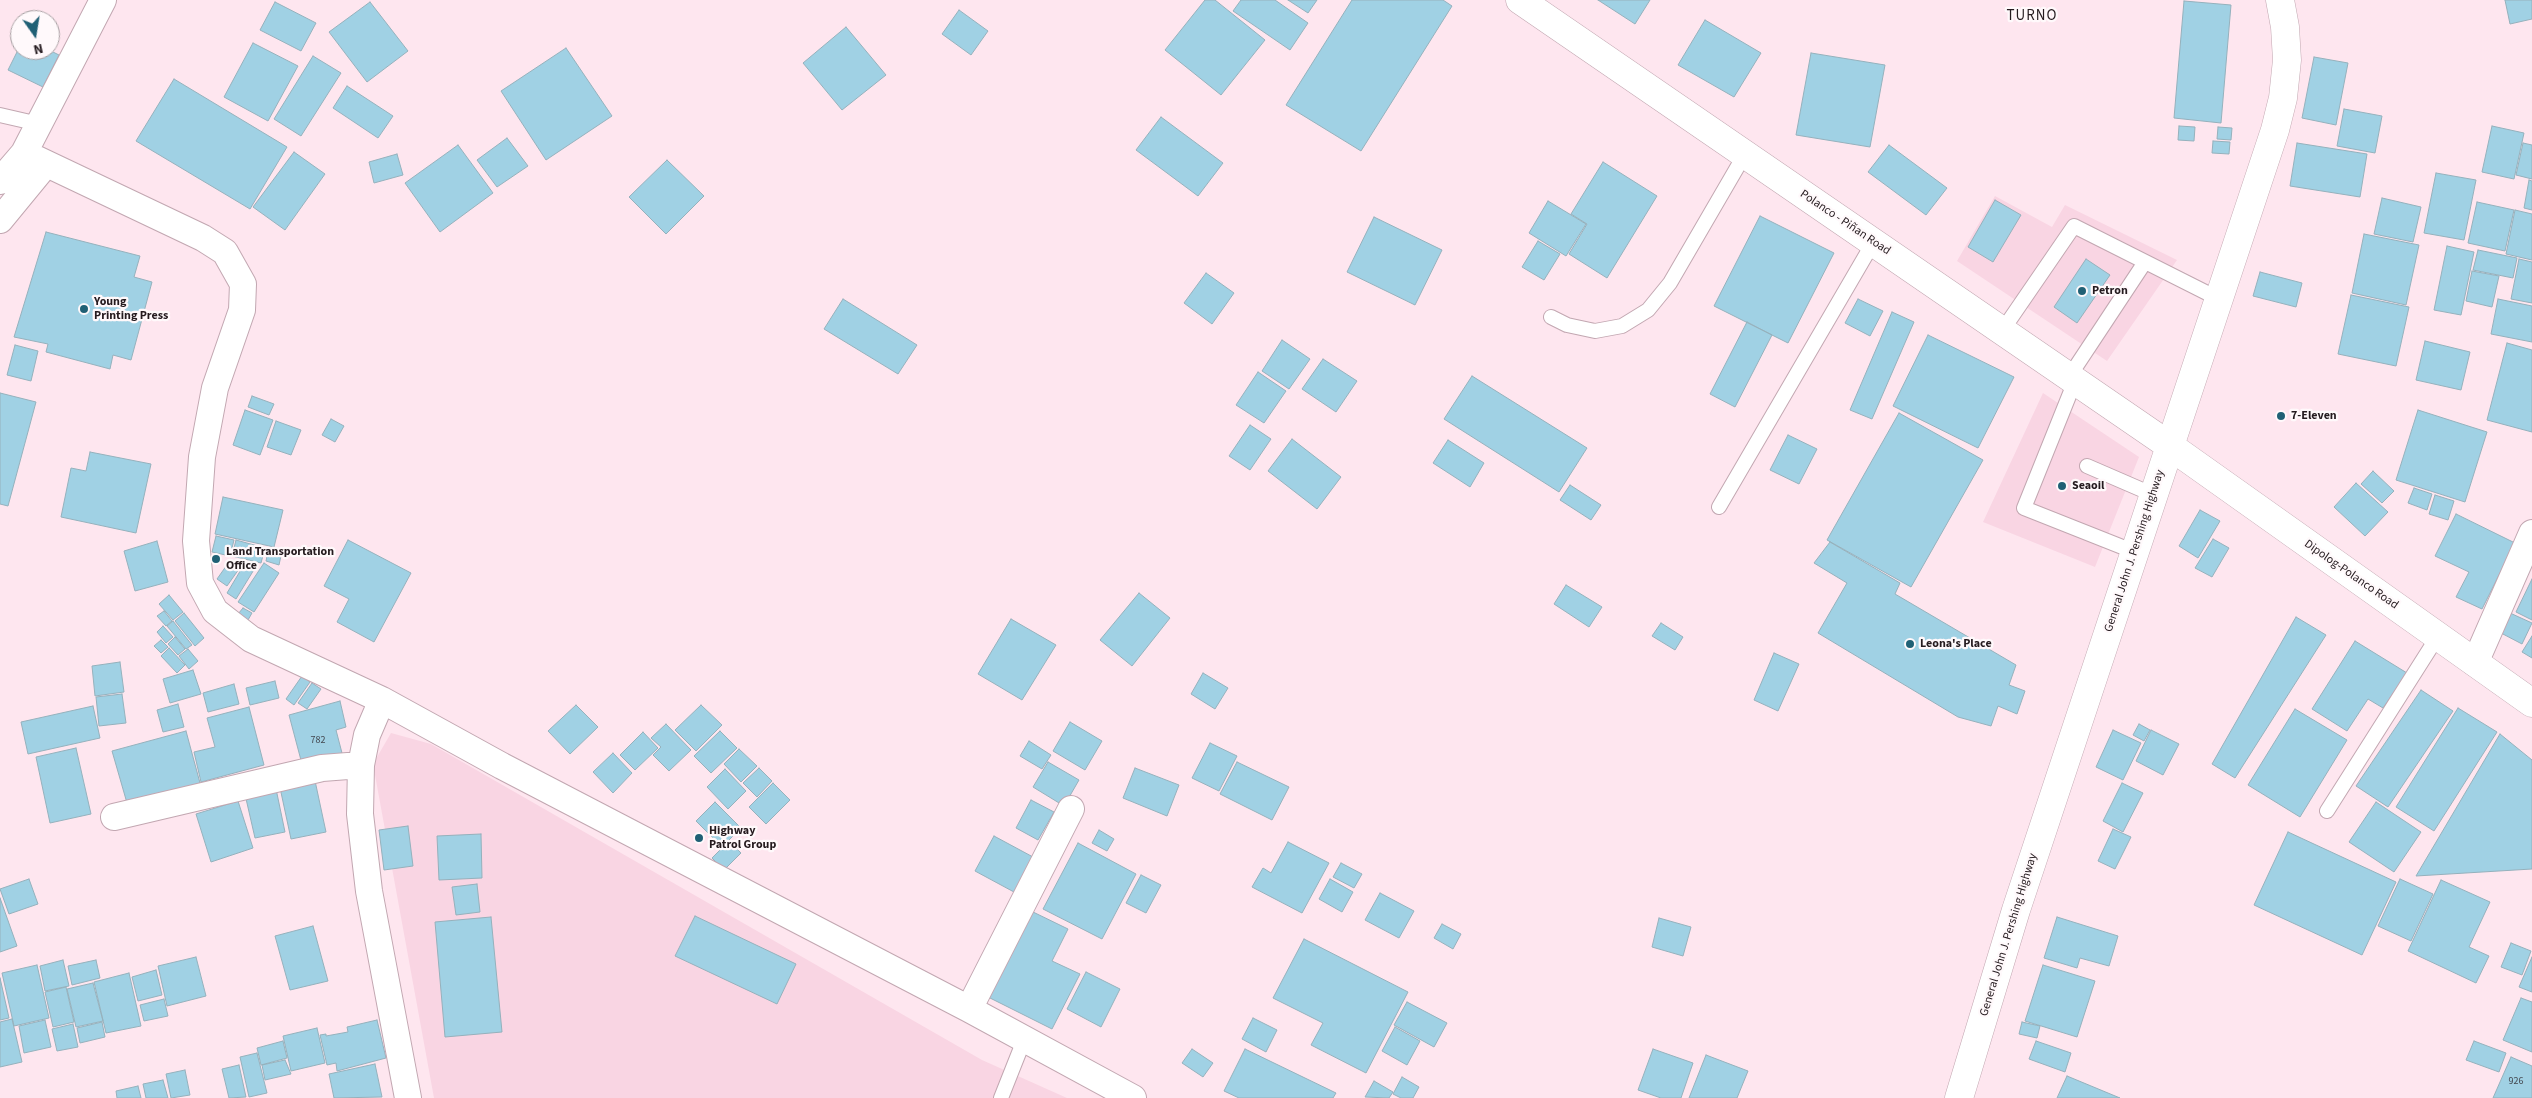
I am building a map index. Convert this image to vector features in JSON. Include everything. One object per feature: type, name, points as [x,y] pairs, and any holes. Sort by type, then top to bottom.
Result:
[{"type":"main road","name":"Polanco - Piñan Road","points":[[1520,0],[2170,446]]},
{"type":"main road","name":"General John J. Pershing Highway","points":[[1959,1098],[2016,910],[2275,130],[2283,98],[2286,52],[2285,27],[2280,0]]},
{"type":"main road","name":"Dipolog-Polanco Road","points":[[2170,446],[2532,703]]},
{"type":"street","points":[[0,220],[35,158],[39,124],[103,0]]},
{"type":"street","points":[[0,180],[35,158]]},
{"type":"street","points":[[35,158],[203,238],[225,252],[243,284],[242,310],[215,388],[202,458],[196,541],[200,583],[215,611],[251,639],[382,700],[511,770],[969,1009],[1133,1098]]},
{"type":"street","points":[[2475,662],[2532,532]]},
{"type":"street","points":[[382,700],[367,735],[361,765],[360,814],[369,891],[408,1098]]},
{"type":"street","points":[[114,817],[322,768],[361,765]]},
{"type":"street","points":[[969,1009],[1071,809]]},
{"type":"lane","points":[[0,115],[39,124]]},
{"type":"lane","points":[[1551,317],[1567,325],[1595,331],[1622,326],[1648,310],[1670,283],[1745,154]]},
{"type":"lane","points":[[2002,330],[2074,226],[2219,298]]},
{"type":"lane","points":[[1718,507],[1873,243]]},
{"type":"lane","points":[[2135,552],[2024,508],[2053,452],[2072,379],[2145,262]]},
{"type":"lane","points":[[2086,466],[2154,495]]},
{"type":"lane","points":[[2327,811],[2438,636]]},
{"type":"lane","points":[[1001,1098],[1024,1040]]},
{"type":"shaded area","points":[[1995,196],[2052,227],[2065,205],[2177,260],[2107,361],[1957,261]]},
{"type":"shaded area","points":[[2043,393],[2139,457],[2095,567],[1983,522]]},
{"type":"shaded area","points":[[391,733],[431,744],[982,1060],[1067,1098],[434,1098],[373,764]]},
{"type":"building","points":[[1205,0],[1215,0],[1265,40],[1221,95],[1165,50]]},
{"type":"building","points":[[1241,0],[1275,0],[1308,23],[1290,50],[1233,11]]},
{"type":"building","points":[[1288,0],[1317,0],[1308,13]]},
{"type":"building","points":[[1352,0],[1443,0],[1452,6],[1361,151],[1286,105]]},
{"type":"building","points":[[1598,0],[1650,0],[1635,24]]},
{"type":"building","points":[[2505,0],[2532,0],[2532,19],[2510,24]]},
{"type":"building","points":[[2184,1],[2231,5],[2221,123],[2174,118]]},
{"type":"building","points":[[275,2],[316,23],[301,51],[260,30]]},
{"type":"building","points":[[370,2],[408,51],[367,82],[329,32]]},
{"type":"building","points":[[959,10],[988,31],[971,55],[942,34]]},
{"type":"building","points":[[1705,20],[1761,53],[1734,97],[1678,65]]},
{"type":"building","points":[[846,27],[886,75],[842,110],[803,63]]},
{"type":"building","points":[[253,43],[298,66],[268,121],[224,97]]},
{"type":"building","points":[[566,48],[612,116],[546,160],[501,91]]},
{"type":"building","points":[[1811,53],[1885,65],[1870,147],[1796,135]]},
{"type":"building","points":[[313,56],[341,73],[301,136],[274,119]]},
{"type":"building","points":[[2314,57],[2348,63],[2336,125],[2302,118]]},
{"type":"building","points":[[13,60],[56,60],[43,87],[8,70]]},
{"type":"building","points":[[174,79],[287,147],[250,209],[136,141]]},
{"type":"building","points":[[347,86],[393,116],[378,138],[333,108]]},
{"type":"building","points":[[2344,109],[2382,116],[2375,153],[2337,146]]},
{"type":"building","points":[[1161,117],[1223,163],[1198,196],[1136,150]]},
{"type":"building","points":[[2179,126],[2195,127],[2194,141],[2178,140]]},
{"type":"building","points":[[2492,126],[2524,133],[2514,179],[2482,172]]},
{"type":"building","points":[[2218,127],[2232,128],[2231,140],[2217,139]]},
{"type":"building","points":[[507,138],[528,166],[497,187],[477,160]]},
{"type":"building","points":[[2213,141],[2230,142],[2229,154],[2212,153]]},
{"type":"building","points":[[2297,143],[2367,154],[2360,197],[2290,186]]},
{"type":"building","points":[[2523,143],[2532,145],[2532,179],[2516,175]]},
{"type":"building","points":[[458,145],[493,193],[440,232],[405,183]]},
{"type":"building","points":[[1889,145],[1947,188],[1926,215],[1868,172]]},
{"type":"building","points":[[294,152],[325,174],[285,230],[253,207]]},
{"type":"building","points":[[397,154],[403,175],[374,183],[369,162]]},
{"type":"building","points":[[667,160],[704,196],[666,234],[629,197]]},
{"type":"building","points":[[1603,162],[1657,196],[1607,278],[1569,254],[1587,224],[1571,214]]},
{"type":"building","points":[[2436,173],[2476,180],[2464,240],[2424,233]]},
{"type":"building","points":[[2529,180],[2532,181],[2532,210],[2524,208]]},
{"type":"building","points":[[2382,198],[2421,207],[2413,242],[2374,234]]},
{"type":"building","points":[[1995,200],[2021,215],[1993,262],[1968,247]]},
{"type":"building","points":[[1548,201],[1586,224],[1566,256],[1529,233]]},
{"type":"building","points":[[2477,202],[2514,210],[2505,251],[2468,243]]},
{"type":"building","points":[[2515,210],[2532,214],[2532,260],[2506,254]]},
{"type":"building","points":[[1760,216],[1834,253],[1788,343],[1714,306]]},
{"type":"building","points":[[1374,217],[1442,250],[1415,305],[1347,272]]},
{"type":"building","name":"Young Printing Press","points":[[46,232],[140,256],[134,277],[152,282],[131,360],[113,355],[110,369],[46,352],[48,344],[14,337]]},
{"type":"building","points":[[2364,234],[2419,245],[2406,305],[2352,293]]},
{"type":"building","points":[[1538,241],[1560,254],[1544,280],[1522,267]]},
{"type":"building","points":[[2447,246],[2474,252],[2461,315],[2434,310]]},
{"type":"building","points":[[2478,250],[2517,258],[2513,278],[2473,270]]},
{"type":"building","name":"Petron","points":[[2086,259],[2110,275],[2077,323],[2054,307]]},
{"type":"building","points":[[2519,259],[2532,262],[2532,303],[2511,299]]},
{"type":"building","points":[[2472,271],[2499,276],[2492,307],[2466,301]]},
{"type":"building","points":[[2260,272],[2302,283],[2296,307],[2253,296]]},
{"type":"building","points":[[1206,273],[1234,293],[1212,324],[1184,303]]},
{"type":"building","points":[[2351,295],[2409,307],[2396,366],[2338,354]]},
{"type":"building","points":[[843,299],[917,345],[898,374],[824,329]]},
{"type":"building","points":[[1858,299],[1883,311],[1870,336],[1845,323]]},
{"type":"building","points":[[2498,299],[2532,306],[2532,342],[2491,334]]},
{"type":"building","points":[[1892,312],[1914,322],[1872,419],[1850,410]]},
{"type":"building","points":[[1747,322],[1772,335],[1735,407],[1710,394]]},
{"type":"building","points":[[1928,335],[2014,377],[1978,448],[1893,406]]},
{"type":"building","points":[[1282,340],[1310,359],[1289,389],[1262,371]]},
{"type":"building","points":[[2425,341],[2470,352],[2461,390],[2416,380]]},
{"type":"building","points":[[2507,343],[2532,350],[2532,432],[2487,420]]},
{"type":"building","points":[[15,345],[38,351],[31,381],[7,375]]},
{"type":"building","points":[[1323,359],[1357,381],[1336,412],[1302,389]]},
{"type":"building","points":[[1258,372],[1286,391],[1264,423],[1236,405]]},
{"type":"building","points":[[1472,376],[1587,448],[1559,492],[1444,419]]},
{"type":"building","points":[[0,393],[36,402],[8,506],[0,504]]},
{"type":"building","points":[[252,396],[274,404],[269,415],[248,407]]},
{"type":"building","points":[[245,410],[273,420],[260,455],[233,445]]},
{"type":"building","points":[[2418,410],[2487,432],[2465,502],[2396,480]]},
{"type":"building","points":[[1899,413],[1983,460],[1911,587],[1827,540]]},
{"type":"building","points":[[331,419],[344,426],[335,442],[322,435]]},
{"type":"building","points":[[276,421],[301,430],[291,455],[267,447]]},
{"type":"building","points":[[1250,425],[1271,439],[1250,470],[1229,456]]},
{"type":"building","points":[[1788,435],[1817,449],[1799,484],[1770,470]]},
{"type":"building","points":[[1292,439],[1341,477],[1317,509],[1268,471]]},
{"type":"building","points":[[1448,440],[1484,463],[1470,487],[1433,463]]},
{"type":"building","points":[[90,452],[151,464],[136,533],[61,517],[71,468],[86,471]]},
{"type":"building","points":[[2373,471],[2394,491],[2382,503],[2361,484]]},
{"type":"building","points":[[2356,483],[2388,512],[2365,536],[2334,507]]},
{"type":"building","points":[[1570,485],[1601,505],[1591,520],[1560,500]]},
{"type":"building","points":[[2414,488],[2432,494],[2427,510],[2408,503]]},
{"type":"building","points":[[2435,495],[2454,501],[2448,520],[2429,514]]},
{"type":"building","points":[[223,497],[283,510],[274,547],[215,534]]},
{"type":"building","points":[[2200,510],[2220,521],[2198,558],[2179,546]]},
{"type":"building","points":[[2456,514],[2515,543],[2482,609],[2456,597],[2469,572],[2435,556]]},
{"type":"building","points":[[216,536],[234,540],[230,556],[212,552]]},
{"type":"building","points":[[2213,539],[2229,548],[2212,577],[2195,568]]},
{"type":"building","points":[[236,540],[265,548],[261,563],[232,556]]},
{"type":"building","points":[[348,540],[411,573],[374,642],[337,622],[349,599],[324,586]]},
{"type":"building","points":[[157,541],[168,582],[135,591],[124,551]]},
{"type":"building","name":"Leona's Place","points":[[1830,542],[1900,583],[1895,594],[2016,665],[2009,685],[2025,691],[2017,714],[1998,706],[1991,726],[1958,717],[1818,633],[1847,583],[1814,563]]},
{"type":"building","points":[[269,548],[282,551],[279,565],[266,561]]},
{"type":"building","points":[[229,562],[239,569],[227,586],[217,579]]},
{"type":"building","points":[[245,563],[255,568],[236,599],[227,593]]},
{"type":"building","points":[[264,563],[279,573],[254,612],[238,602]]},
{"type":"building","points":[[2532,579],[2532,620],[2516,612]]},
{"type":"building","points":[[1566,585],[1602,607],[1589,627],[1554,604]]},
{"type":"building","points":[[1139,593],[1170,618],[1132,666],[1100,640]]},
{"type":"building","points":[[169,595],[183,612],[173,620],[159,604]]},
{"type":"building","points":[[243,608],[252,613],[248,620],[238,614]]},
{"type":"building","points":[[164,611],[172,621],[166,626],[157,616]]},
{"type":"building","points":[[184,613],[204,638],[195,646],[175,621]]},
{"type":"building","points":[[2510,613],[2532,623],[2522,644],[2501,633]]},
{"type":"building","points":[[2296,617],[2326,635],[2235,778],[2212,764]]},
{"type":"building","points":[[1011,619],[1056,645],[1022,700],[978,674]]},
{"type":"building","points":[[173,621],[192,645],[186,649],[167,626]]},
{"type":"building","points":[[1661,623],[1683,637],[1675,650],[1652,636]]},
{"type":"building","points":[[163,626],[173,637],[166,643],[157,632]]},
{"type":"building","points":[[2532,636],[2532,658],[2522,652]]},
{"type":"building","points":[[175,637],[185,649],[178,655],[168,644]]},
{"type":"building","points":[[161,640],[168,647],[161,653],[154,646]]},
{"type":"building","points":[[2355,641],[2407,673],[2383,708],[2368,699],[2347,731],[2312,709]]},
{"type":"building","points":[[169,648],[185,665],[177,673],[161,656]]},
{"type":"building","points":[[188,649],[198,661],[189,669],[179,656]]},
{"type":"building","points":[[1774,653],[1799,664],[1778,711],[1754,700]]},
{"type":"building","points":[[120,662],[124,692],[95,696],[92,666]]},
{"type":"building","points":[[193,670],[201,694],[170,703],[163,679]]},
{"type":"building","points":[[1203,673],[1228,688],[1215,709],[1191,694]]},
{"type":"building","points":[[302,676],[310,682],[294,705],[286,699]]},
{"type":"building","points":[[275,681],[279,698],[250,705],[246,688]]},
{"type":"building","points":[[312,683],[321,689],[307,709],[298,703]]},
{"type":"building","points":[[234,684],[239,704],[208,712],[203,693]]},
{"type":"building","points":[[2421,690],[2453,711],[2388,807],[2356,786]]},
{"type":"building","points":[[122,694],[126,723],[99,726],[96,697]]},
{"type":"building","points":[[340,701],[346,727],[336,730],[342,753],[302,764],[289,715]]},
{"type":"building","points":[[178,704],[184,727],[163,732],[157,710]]},
{"type":"building","points":[[576,705],[598,727],[570,754],[548,731]]},
{"type":"building","points":[[701,705],[722,725],[696,751],[675,730]]},
{"type":"building","points":[[93,706],[100,738],[28,754],[21,722]]},
{"type":"building","points":[[249,707],[264,765],[201,782],[194,752],[215,747],[207,718]]},
{"type":"building","points":[[2458,708],[2497,732],[2434,831],[2396,807]]},
{"type":"building","points":[[2295,709],[2347,740],[2300,817],[2248,785]]},
{"type":"building","points":[[1070,722],[1102,741],[1085,770],[1053,751]]},
{"type":"building","points":[[666,724],[691,750],[669,771],[653,755],[661,747],[651,738]]},
{"type":"building","points":[[2139,724],[2150,730],[2144,741],[2133,735]]},
{"type":"building","points":[[2113,730],[2141,743],[2123,780],[2096,767]]},
{"type":"building","points":[[2151,730],[2179,744],[2163,775],[2136,761]]},
{"type":"building","points":[[186,731],[200,783],[127,803],[112,751]]},
{"type":"building","points":[[720,731],[737,748],[711,773],[694,756]]},
{"type":"building","points":[[643,732],[658,748],[635,770],[620,755]]},
{"type":"building","points":[[2500,734],[2532,760],[2532,869],[2416,876]]},
{"type":"building","points":[[1029,741],[1051,755],[1042,769],[1020,756]]},
{"type":"building","points":[[1210,743],[1237,756],[1219,791],[1192,778]]},
{"type":"building","points":[[76,748],[91,814],[50,823],[36,757]]},
{"type":"building","points":[[739,749],[757,766],[741,782],[724,764]]},
{"type":"building","points":[[613,753],[632,773],[613,793],[593,772]]},
{"type":"building","points":[[1048,762],[1079,780],[1064,806],[1033,787]]},
{"type":"building","points":[[1237,762],[1289,787],[1272,820],[1220,794]]},
{"type":"building","points":[[759,768],[772,781],[757,797],[743,783]]},
{"type":"building","points":[[1135,768],[1179,785],[1167,816],[1123,798]]},
{"type":"building","points":[[725,769],[746,791],[728,809],[707,787]]},
{"type":"building","points":[[314,776],[326,832],[291,839],[279,783]]},
{"type":"building","points":[[773,783],[790,800],[766,824],[749,807]]},
{"type":"building","points":[[2122,783],[2143,793],[2123,832],[2103,821]]},
{"type":"building","points":[[275,784],[285,832],[255,838],[244,790]]},
{"type":"building","points":[[1031,800],[1054,812],[1038,840],[1016,828]]},
{"type":"building","points":[[238,801],[253,848],[211,862],[196,814]]},
{"type":"building","points":[[715,802],[741,828],[722,847],[696,821]]},
{"type":"building","points":[[2376,802],[2421,832],[2394,872],[2349,842]]},
{"type":"building","points":[[408,826],[413,866],[384,870],[379,830]]},
{"type":"building","points":[[2113,829],[2131,837],[2115,869],[2098,861]]},
{"type":"building","points":[[1099,830],[1114,839],[1107,851],[1092,843]]},
{"type":"building","points":[[2288,832],[2396,882],[2362,955],[2254,905]]},
{"type":"building","points":[[481,834],[482,878],[439,880],[437,836]]},
{"type":"building","points":[[994,836],[1033,857],[1014,892],[975,871]]},
{"type":"building","points":[[729,841],[741,853],[724,870],[712,858]]},
{"type":"building","points":[[1288,842],[1329,863],[1302,913],[1252,887],[1263,868],[1271,873]]},
{"type":"building","points":[[1078,843],[1136,874],[1102,939],[1043,909]]},
{"type":"building","points":[[1341,863],[1362,874],[1354,888],[1333,877]]},
{"type":"building","points":[[1141,875],[1161,885],[1146,913],[1126,903]]},
{"type":"building","points":[[29,879],[38,904],[9,914],[0,889]]},
{"type":"building","points":[[1330,879],[1353,892],[1342,912],[1319,899]]},
{"type":"building","points":[[2400,879],[2433,894],[2411,941],[2378,926]]},
{"type":"building","points":[[2441,880],[2490,902],[2469,947],[2489,956],[2476,983],[2408,951]]},
{"type":"building","points":[[477,884],[480,912],[456,915],[452,887]]},
{"type":"building","points":[[1380,893],[1414,911],[1399,938],[1365,920]]},
{"type":"building","points":[[0,898],[17,946],[0,952]]},
{"type":"building","points":[[1031,911],[1068,929],[1052,961],[1080,974],[1052,1029],[988,997]]},
{"type":"building","points":[[695,916],[796,964],[777,1004],[675,956]]},
{"type":"building","points":[[491,917],[502,1032],[445,1037],[435,922]]},
{"type":"building","points":[[2057,917],[2118,936],[2109,966],[2080,958],[2077,968],[2044,958]]},
{"type":"building","points":[[1659,918],[1691,927],[1683,956],[1652,947]]},
{"type":"building","points":[[1442,924],[1461,934],[1453,949],[1434,938]]},
{"type":"building","points":[[313,926],[328,981],[290,990],[275,936]]},
{"type":"building","points":[[1304,939],[1408,992],[1366,1073],[1311,1045],[1323,1023],[1273,998]]},
{"type":"building","points":[[2511,943],[2531,951],[2522,975],[2501,967]]},
{"type":"building","points":[[196,957],[206,996],[167,1006],[158,966]]},
{"type":"building","points":[[2532,957],[2532,992],[2519,987]]},
{"type":"building","points":[[63,960],[69,986],[45,991],[40,966]]},
{"type":"building","points":[[96,960],[100,978],[72,985],[68,966]]},
{"type":"building","points":[[37,965],[49,1018],[14,1026],[2,973]]},
{"type":"building","points":[[2043,965],[2095,981],[2077,1037],[2025,1021]]},
{"type":"building","points":[[156,970],[162,995],[138,1001],[132,977]]},
{"type":"building","points":[[1086,972],[1120,989],[1101,1027],[1067,1009]]},
{"type":"building","points":[[129,973],[141,1026],[106,1033],[94,982]]},
{"type":"building","points":[[0,978],[9,1018],[0,1020]]},
{"type":"building","points":[[93,983],[103,1021],[76,1027],[67,989]]},
{"type":"building","points":[[66,987],[74,1022],[53,1027],[45,992]]},
{"type":"building","points":[[2521,998],[2532,1002],[2532,1052],[2503,1040]]},
{"type":"building","points":[[164,999],[168,1016],[144,1021],[140,1005]]},
{"type":"building","points":[[1407,1002],[1447,1023],[1434,1047],[1394,1025]]},
{"type":"building","points":[[1253,1018],[1277,1030],[1266,1052],[1242,1039]]},
{"type":"building","points":[[12,1019],[22,1062],[0,1067],[0,1022]]},
{"type":"building","points":[[45,1020],[51,1047],[24,1053],[19,1026]]},
{"type":"building","points":[[377,1020],[386,1058],[337,1071],[336,1063],[327,1065],[320,1035],[326,1034],[326,1036],[348,1032],[347,1027]]},
{"type":"building","points":[[102,1022],[105,1037],[80,1043],[77,1028]]},
{"type":"building","points":[[2022,1022],[2040,1026],[2037,1038],[2019,1034]]},
{"type":"building","points":[[73,1024],[78,1047],[57,1051],[52,1029]]},
{"type":"building","points":[[1395,1027],[1420,1041],[1407,1065],[1382,1051]]},
{"type":"building","points":[[317,1028],[325,1063],[291,1071],[283,1036]]},
{"type":"building","points":[[283,1041],[287,1058],[261,1065],[257,1048]]},
{"type":"building","points":[[2036,1041],[2071,1053],[2065,1072],[2029,1059]]},
{"type":"building","points":[[2474,1041],[2506,1053],[2499,1072],[2466,1060]]},
{"type":"building","points":[[1192,1049],[1213,1063],[1203,1077],[1182,1063]]},
{"type":"building","points":[[1245,1049],[1336,1093],[1333,1098],[1239,1098],[1224,1091]]},
{"type":"building","points":[[1653,1049],[1693,1063],[1681,1098],[1661,1098],[1638,1090]]},
{"type":"building","points":[[257,1053],[267,1093],[249,1097],[240,1057]]},
{"type":"building","points":[[1706,1055],[1748,1071],[1737,1098],[1689,1098]]},
{"type":"building","points":[[2511,1057],[2532,1066],[2532,1098],[2493,1098]]},
{"type":"building","points":[[285,1060],[291,1074],[265,1080],[262,1065]]},
{"type":"building","points":[[375,1064],[382,1097],[334,1098],[329,1074]]},
{"type":"building","points":[[239,1065],[246,1097],[229,1098],[222,1069]]},
{"type":"building","points":[[185,1070],[190,1095],[171,1098],[166,1074]]},
{"type":"building","points":[[2067,1076],[2120,1098],[2057,1098]]},
{"type":"building","points":[[1402,1077],[1419,1087],[1413,1098],[1401,1098],[1393,1094]]},
{"type":"building","points":[[163,1080],[168,1098],[146,1098],[143,1084]]},
{"type":"building","points":[[1374,1081],[1393,1092],[1389,1098],[1365,1097]]},
{"type":"building","points":[[138,1086],[141,1098],[117,1098],[116,1091]]},
{"type":"place","name":"Petron","points":[[2082,291]]},
{"type":"place","name":"Young Printing Press","points":[[84,309]]},
{"type":"place","name":"7-Eleven","points":[[2281,416]]},
{"type":"place","name":"Seaoil","points":[[2062,486]]},
{"type":"place","name":"Land Transportation Office","points":[[216,559]]},
{"type":"place","name":"Leona's Place","points":[[1910,644]]},
{"type":"place","name":"Highway Patrol Group","points":[[699,838]]},
{"type":"district","name":"TURNO","points":[[2032,17]]}]
